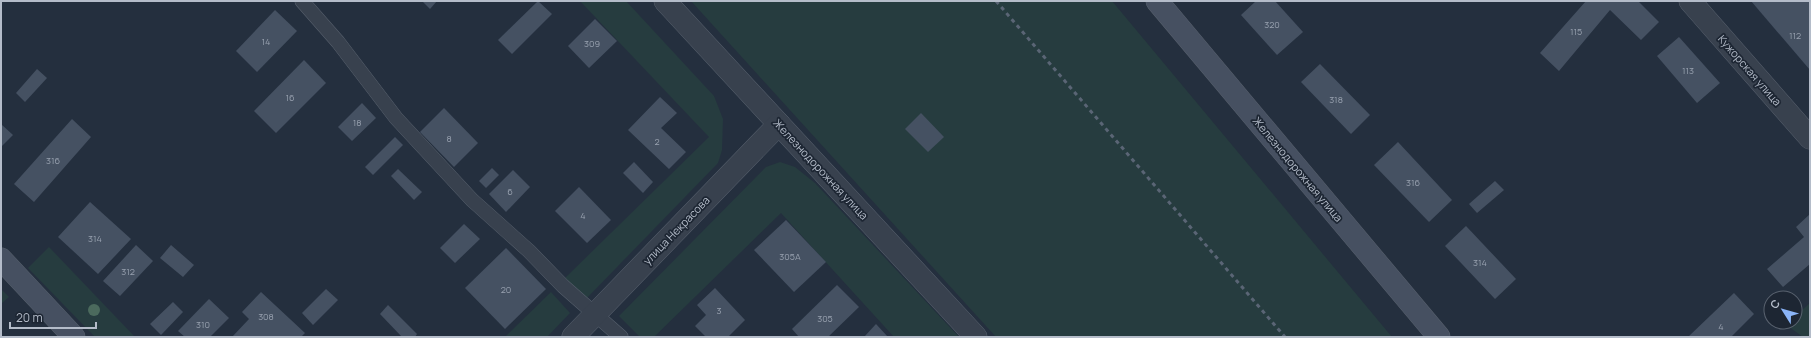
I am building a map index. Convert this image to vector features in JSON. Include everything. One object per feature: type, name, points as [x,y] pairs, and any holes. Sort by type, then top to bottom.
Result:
[{"type":"main road","name":"Железнодорожная улица","points":[[1157,1],[1439,337]]},
{"type":"main road","points":[[1,259],[74,337]]},
{"type":"street","name":"Железнодорожная улица","points":[[665,1],[976,337]]},
{"type":"street","name":"Кужорская улица","points":[[1690,1],[1810,138]]},
{"type":"street","name":"улица Некрасова","points":[[573,337],[778,124]]},
{"type":"lane","points":[[302,1],[338,42],[396,118],[472,200],[529,251],[563,286],[621,337]]},
{"type":"green space","points":[[580,1],[626,1],[714,96],[723,119],[722,150],[718,163],[584,301],[563,280],[709,137]]},
{"type":"green space","points":[[691,1],[1112,1],[1392,337],[996,337]]},
{"type":"green space","points":[[780,162],[795,167],[815,183],[959,337],[894,337],[781,213],[654,337],[640,337],[619,316],[766,167]]},
{"type":"green space","points":[[49,247],[135,337],[95,337],[28,268]]},
{"type":"green space","points":[[1,289],[9,297],[1,304]]},
{"type":"green space","points":[[551,292],[570,313],[547,337],[505,337]]},
{"type":"green space","points":[[1810,303],[1810,337],[1803,337],[1793,330],[1803,330],[1803,309]]},
{"type":"building","points":[[422,1],[437,1],[430,9]]},
{"type":"building","points":[[538,1],[552,14],[512,54],[498,40]]},
{"type":"building","points":[[1256,1],[1275,1],[1303,32],[1277,55],[1241,15]]},
{"type":"building","points":[[1586,1],[1638,1],[1659,22],[1641,40],[1610,10],[1559,71],[1540,53]]},
{"type":"building","points":[[1751,1],[1810,1],[1810,70]]},
{"type":"building","points":[[275,10],[297,31],[257,72],[236,51]]},
{"type":"building","points":[[595,19],[617,41],[589,68],[568,46]]},
{"type":"building","points":[[1679,37],[1720,83],[1697,103],[1657,56]]},
{"type":"building","points":[[304,60],[326,83],[276,133],[254,111]]},
{"type":"building","points":[[1320,64],[1370,115],[1351,134],[1301,82]]},
{"type":"building","points":[[37,69],[47,78],[25,102],[16,93]]},
{"type":"building","points":[[660,97],[677,113],[661,128],[686,152],[669,169],[628,130]]},
{"type":"building","points":[[362,103],[376,118],[352,141],[338,127]]},
{"type":"building","points":[[444,108],[478,143],[454,167],[420,132]]},
{"type":"building","points":[[921,113],[944,137],[928,152],[905,129]]},
{"type":"building","points":[[72,119],[91,137],[34,202],[14,184]]},
{"type":"building","points":[[1,124],[13,135],[1,147]]},
{"type":"building","points":[[395,137],[403,145],[373,175],[365,167]]},
{"type":"building","points":[[1398,142],[1452,200],[1429,222],[1374,165]]},
{"type":"building","points":[[634,162],[653,182],[643,193],[623,173]]},
{"type":"building","points":[[492,168],[499,175],[486,188],[479,181]]},
{"type":"building","points":[[398,169],[422,192],[414,200],[391,176]]},
{"type":"building","points":[[513,170],[530,187],[506,212],[489,194]]},
{"type":"building","points":[[1495,181],[1504,190],[1477,213],[1469,204]]},
{"type":"building","points":[[579,187],[611,220],[587,243],[555,211]]},
{"type":"building","points":[[90,202],[131,239],[98,274],[58,237]]},
{"type":"building","points":[[1810,214],[1810,264],[1783,287],[1767,269],[1804,237],[1796,227]]},
{"type":"building","points":[[786,220],[826,262],[794,292],[754,250]]},
{"type":"building","points":[[464,224],[480,239],[455,263],[440,248]]},
{"type":"building","points":[[1466,226],[1516,279],[1495,299],[1445,246]]},
{"type":"building","points":[[136,245],[153,261],[120,296],[103,281]]},
{"type":"building","points":[[171,245],[194,265],[183,277],[160,258]]},
{"type":"building","points":[[506,248],[546,289],[505,329],[465,288]]},
{"type":"building","points":[[837,285],[859,307],[828,337],[799,337],[792,329]]},
{"type":"building","points":[[715,288],[745,320],[728,337],[706,337],[695,326],[706,315],[697,305]]},
{"type":"building","points":[[326,289],[338,300],[313,325],[302,313]]},
{"type":"building","points":[[261,292],[305,333],[301,337],[232,337],[249,319],[242,312]]},
{"type":"building","points":[[1734,293],[1754,314],[1731,337],[1688,337]]},
{"type":"building","points":[[209,299],[229,318],[210,337],[185,337],[178,331]]},
{"type":"building","points":[[173,302],[183,312],[161,335],[150,324]]},
{"type":"building","points":[[388,305],[417,334],[415,337],[402,337],[380,314]]},
{"type":"building","points":[[876,324],[888,337],[864,337]]},
{"type":"railway","points":[[996,1],[1285,337]]}]
